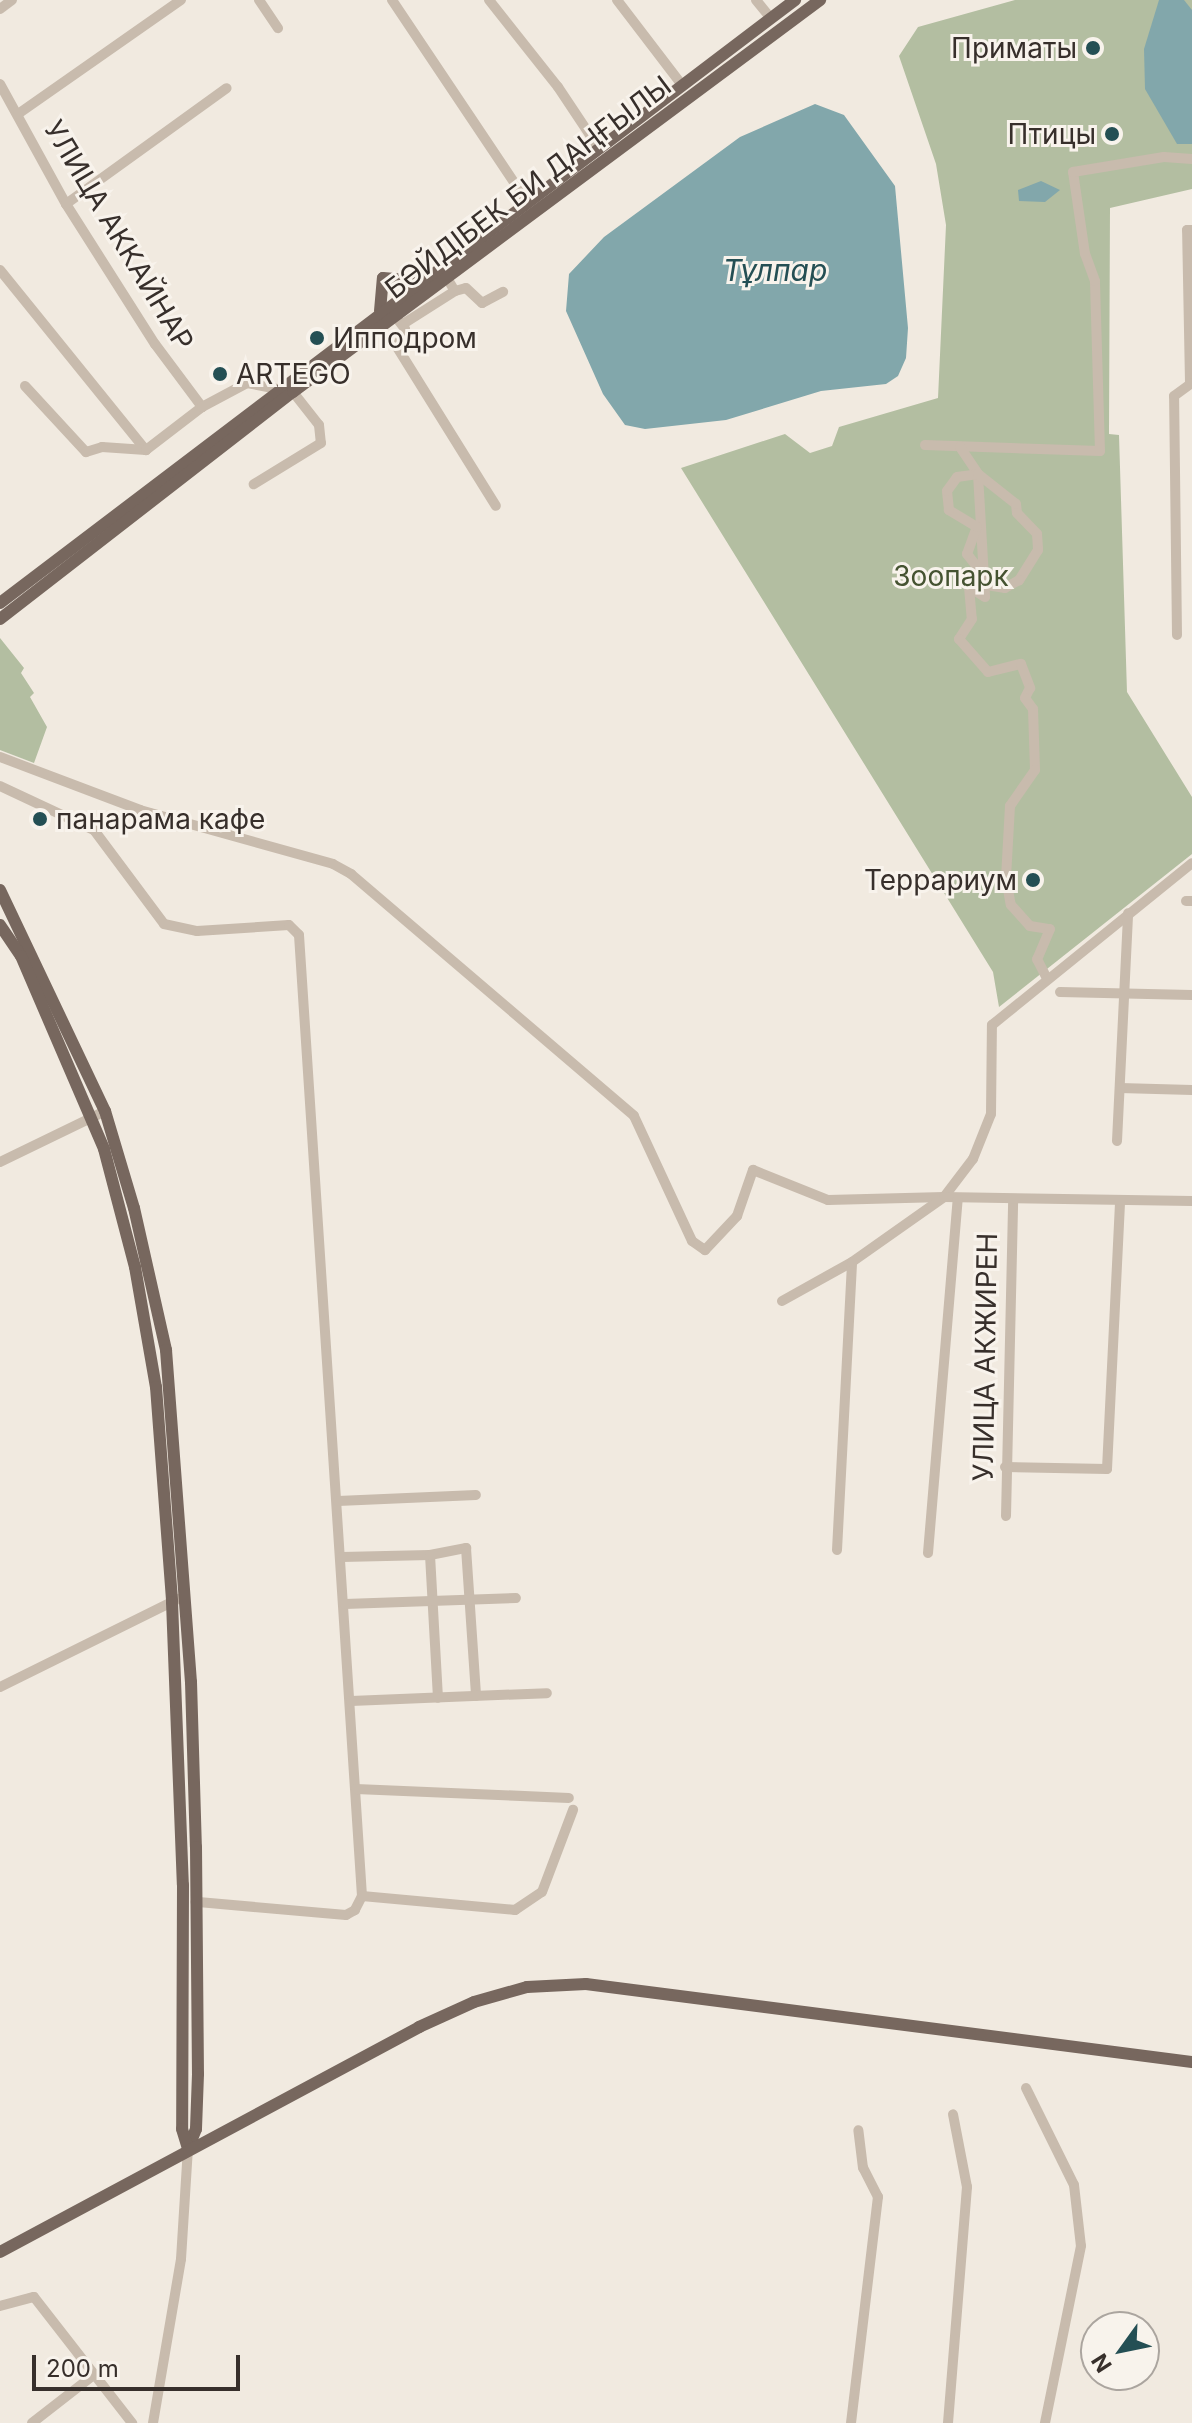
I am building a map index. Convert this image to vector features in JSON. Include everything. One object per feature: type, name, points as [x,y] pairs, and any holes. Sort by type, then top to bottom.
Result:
[{"type":"main road","name":"БӘЙДІБЕК БИ ДАҢҒЫЛЫ","points":[[531,207],[598,147],[795,0]]},
{"type":"main road","name":"БӘЙДІБЕК БИ ДАҢҒЫЛЫ","points":[[0,619],[293,392],[399,320],[443,273],[820,0]]},
{"type":"main road","name":"БӘЙДІБЕК БИ ДАҢҒЫЛЫ","points":[[0,603],[279,386],[421,281],[443,273]]},
{"type":"main road","points":[[380,311],[383,278],[421,281]]},
{"type":"main road","points":[[0,890],[105,1111],[134,1208],[166,1350],[196,1902],[198,2074],[196,2129],[188,2149]]},
{"type":"main road","points":[[0,925],[21,956],[93,1117],[135,1267],[156,1387],[178,1599],[183,1885],[182,2129],[188,2149]]},
{"type":"main road","points":[[0,2252],[188,2149],[474,2002],[559,1983],[1192,2062]]},
{"type":"street","points":[[0,9],[12,0]]},
{"type":"street","points":[[18,114],[181,0]]},
{"type":"street","points":[[259,0],[278,28]]},
{"type":"street","points":[[392,0],[531,207]]},
{"type":"street","points":[[489,0],[558,87],[598,147]]},
{"type":"street","points":[[617,0],[682,85]]},
{"type":"street","points":[[756,0],[770,17]]},
{"type":"street","name":"УЛИЦА АККАЙНАР","points":[[0,84],[66,204],[202,407]]},
{"type":"street","points":[[66,204],[227,88]]},
{"type":"street","points":[[925,445],[1100,451],[1095,281],[1085,254],[1073,172],[1164,157],[1192,159]]},
{"type":"street","points":[[1177,635],[1174,396],[1191,382],[1187,230],[1192,230]]},
{"type":"street","points":[[0,270],[146,450]]},
{"type":"street","points":[[443,273],[455,291]]},
{"type":"street","points":[[496,506],[397,347],[399,320],[466,288],[482,303],[503,292]]},
{"type":"street","points":[[25,386],[86,452],[102,447],[146,450],[202,407],[247,383],[279,386],[293,392],[319,425],[321,443],[254,484]]},
{"type":"street","points":[[960,447],[978,474],[1016,504],[1017,513],[1037,534],[1038,550],[1019,580],[1005,588],[985,585]]},
{"type":"street","points":[[969,587],[985,597],[978,474]]},
{"type":"street","points":[[978,474],[957,477],[947,491],[949,510],[977,527],[967,554],[978,568],[969,587],[972,619],[959,639],[988,672],[1021,664],[1030,688],[1025,698],[1033,709],[1035,770],[1010,806],[1006,878],[1011,905],[1030,926],[1050,929],[1037,959],[1046,977]]},
{"type":"street","points":[[0,757],[140,810],[333,864],[351,874],[634,1116],[668,1196],[697,1246],[705,1250],[728,1229],[753,1170],[828,1200],[944,1197],[1192,1201]]},
{"type":"street","points":[[0,786],[94,830],[164,924],[197,931],[289,925],[299,935],[362,1896],[355,1910],[346,1915],[196,1902]]},
{"type":"street","points":[[782,1301],[852,1262],[944,1197],[973,1159],[991,1114],[992,1025],[1046,977],[1192,863]]},
{"type":"street","points":[[1117,1141],[1128,913]]},
{"type":"street","points":[[1060,992],[1192,995]]},
{"type":"street","points":[[1120,1088],[1192,1090]]},
{"type":"street","points":[[0,1162],[105,1111]]},
{"type":"street","points":[[928,1553],[958,1199]]},
{"type":"street","name":"УЛИЦА АКЖИРЕН","points":[[1006,1516],[1013,1199]]},
{"type":"street","points":[[1005,1467],[1107,1469],[1120,1201]]},
{"type":"street","points":[[837,1550],[852,1262]]},
{"type":"street","points":[[338,1501],[476,1495]]},
{"type":"street","points":[[342,1557],[430,1555],[466,1548],[476,1696]]},
{"type":"street","points":[[430,1555],[438,1698]]},
{"type":"street","points":[[345,1604],[516,1598]]},
{"type":"street","points":[[0,1687],[178,1599]]},
{"type":"street","points":[[351,1701],[547,1693]]},
{"type":"street","points":[[356,1789],[569,1798]]},
{"type":"street","points":[[362,1896],[515,1910],[542,1892],[573,1810]]},
{"type":"street","points":[[1026,2088],[1074,2185],[1081,2246],[1045,2423]]},
{"type":"street","points":[[948,2423],[967,2187],[953,2114]]},
{"type":"street","points":[[851,2423],[878,2197],[863,2168],[858,2130]]},
{"type":"street","points":[[153,2423],[181,2259],[188,2149]]},
{"type":"street","points":[[0,2306],[34,2297],[132,2423]]},
{"type":"street","points":[[32,2423],[95,2374]]},
{"type":"green space","name":"Зоопарк","points":[[1015,0],[1192,0],[1192,189],[1110,208],[1109,434],[1119,435],[1127,692],[1192,797],[1192,854],[999,1007],[993,972],[681,468],[785,434],[810,453],[832,446],[839,427],[938,398],[946,225],[936,164],[899,56],[918,27]]},
{"type":"green space","points":[[0,638],[24,668],[21,673],[34,693],[30,697],[47,727],[34,763],[0,750]]},
{"type":"water","points":[[1159,0],[1184,0],[1192,10],[1192,144],[1177,144],[1145,89],[1144,49]]},
{"type":"water","name":"Тұлпар","points":[[815,104],[844,115],[895,186],[908,328],[906,358],[898,376],[886,384],[821,391],[726,420],[645,429],[625,425],[603,394],[566,311],[569,274],[604,237],[740,137]]},
{"type":"water","points":[[1041,181],[1060,190],[1045,202],[1019,201],[1018,190]]},
{"type":"place","name":"Приматы","points":[[1093,48]]},
{"type":"place","name":"Птицы","points":[[1112,134]]},
{"type":"place","name":"Ипподром","points":[[317,338]]},
{"type":"place","name":"ARTEGO","points":[[220,374]]},
{"type":"place","name":"панарама кафе","points":[[40,819]]},
{"type":"place","name":"Террариум","points":[[1033,880]]}]
